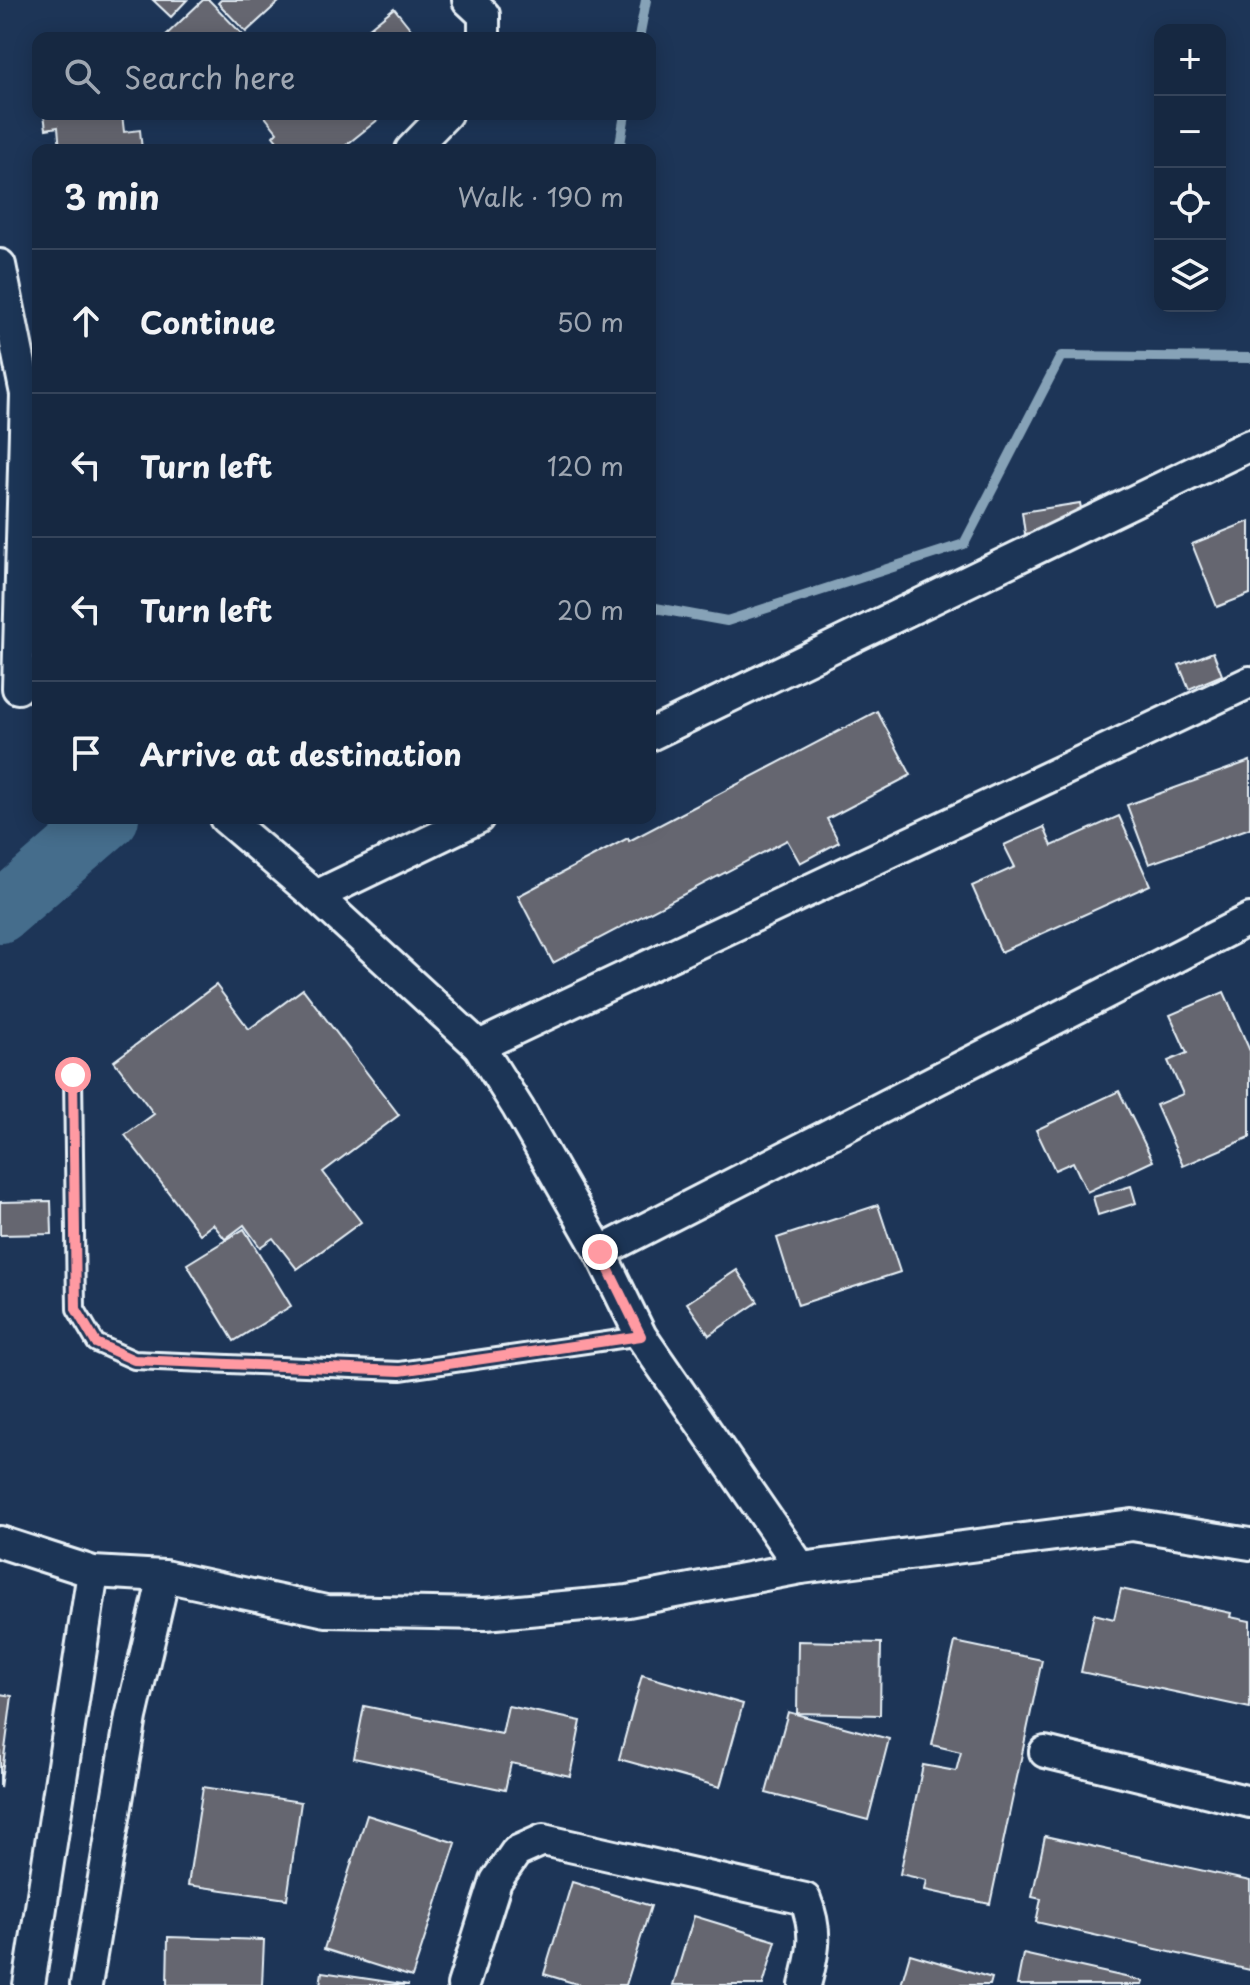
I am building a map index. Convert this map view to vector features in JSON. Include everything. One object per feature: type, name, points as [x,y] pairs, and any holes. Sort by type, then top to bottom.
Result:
[{"type":"street","points":[[468,0],[484,15],[484,32]]},
{"type":"street","points":[[417,144],[440,120]]},
{"type":"street","points":[[0,265],[26,394],[19,690]]},
{"type":"street","points":[[656,732],[1250,445]]},
{"type":"street","points":[[479,1046],[1250,682]]},
{"type":"street","points":[[232,824],[316,896],[479,1046],[600,1252],[641,1336],[801,1568]]},
{"type":"street","points":[[316,896],[466,824]]},
{"type":"street","points":[[600,1252],[1250,919]]},
{"type":"street","points":[[0,1542],[93,1572],[164,1576],[326,1611],[485,1614],[628,1601],[801,1568],[1132,1525],[1250,1544]]},
{"type":"street","points":[[29,1985],[93,1572]]},
{"type":"street","points":[[86,1985],[131,1717],[164,1576]]},
{"type":"street","points":[[1045,1752],[1250,1802]]},
{"type":"street","points":[[463,1985],[496,1881],[516,1852],[543,1840],[805,1899],[814,1922],[814,1950],[805,1985]]},
{"type":"lane","points":[[73,1075],[76,1309],[96,1343],[134,1360],[400,1371],[641,1336]]},
{"type":"building","points":[[153,0],[187,0],[171,17]]},
{"type":"building","points":[[203,0],[209,0],[240,32],[169,32]]},
{"type":"building","points":[[221,0],[281,0],[246,32],[218,3]]},
{"type":"building","points":[[394,8],[413,32],[364,32]]},
{"type":"building","points":[[45,120],[123,120],[124,132],[140,130],[141,144],[59,144],[58,127],[46,129]]},
{"type":"building","points":[[268,120],[378,120],[348,144],[279,144],[273,136],[277,132]]},
{"type":"building","points":[[1080,503],[1084,525],[1025,534],[1022,512]]},
{"type":"building","points":[[1250,521],[1250,594],[1217,607],[1192,544]]},
{"type":"building","points":[[1213,652],[1222,675],[1189,689],[1179,665]]},
{"type":"building","points":[[877,711],[911,775],[827,819],[839,842],[800,863],[787,840],[553,963],[518,896]]},
{"type":"building","points":[[1250,761],[1250,828],[1149,864],[1127,805]]},
{"type":"building","points":[[1119,816],[1150,885],[1001,952],[972,886],[1015,867],[1004,845],[1044,827],[1052,846]]},
{"type":"building","points":[[216,985],[249,1029],[303,989],[399,1115],[323,1172],[361,1222],[297,1269],[273,1238],[260,1247],[244,1225],[225,1239],[213,1224],[200,1234],[125,1135],[154,1114],[114,1061]]},
{"type":"building","points":[[1224,992],[1250,1051],[1250,1137],[1183,1166],[1156,1105],[1183,1094],[1168,1061],[1187,1053],[1170,1015]]},
{"type":"building","points":[[1119,1091],[1153,1161],[1087,1192],[1073,1162],[1055,1170],[1036,1130]]},
{"type":"building","points":[[1131,1186],[1136,1203],[1098,1215],[1093,1197]]},
{"type":"building","points":[[51,1201],[52,1234],[0,1235],[0,1202]]},
{"type":"building","points":[[878,1205],[900,1272],[798,1305],[777,1238]]},
{"type":"building","points":[[244,1229],[291,1306],[234,1341],[187,1264]]},
{"type":"building","points":[[737,1270],[758,1302],[709,1335],[687,1303]]},
{"type":"building","points":[[1121,1589],[1231,1613],[1230,1617],[1250,1621],[1250,1708],[1081,1672],[1094,1614],[1114,1619]]},
{"type":"building","points":[[798,1641],[881,1643],[880,1715],[797,1713]]},
{"type":"building","points":[[955,1642],[1042,1660],[990,1904],[925,1890],[927,1880],[900,1874],[923,1765],[956,1771],[961,1752],[932,1745]]},
{"type":"building","points":[[642,1675],[743,1704],[720,1787],[619,1759]]},
{"type":"building","points":[[0,1694],[12,1696],[0,1788]]},
{"type":"building","points":[[364,1706],[502,1734],[508,1706],[581,1721],[570,1776],[511,1763],[505,1790],[354,1758]]},
{"type":"building","points":[[788,1712],[889,1739],[868,1820],[766,1793]]},
{"type":"building","points":[[203,1787],[301,1802],[287,1899],[188,1885]]},
{"type":"building","points":[[367,1815],[456,1843],[412,1977],[324,1949]]},
{"type":"building","points":[[1045,1836],[1250,1881],[1250,1970],[1036,1922],[1041,1899],[1032,1897]]},
{"type":"building","points":[[572,1882],[651,1906],[626,1985],[580,1985],[544,1974]]},
{"type":"building","points":[[694,1916],[776,1941],[763,1985],[673,1985]]},
{"type":"building","points":[[168,1937],[264,1940],[262,1985],[167,1985]]},
{"type":"building","points":[[910,1954],[992,1978],[990,1985],[901,1985]]},
{"type":"building","points":[[1023,1954],[1143,1981],[1142,1985],[1017,1985]]},
{"type":"building","points":[[322,1972],[409,1985],[320,1985]]},
{"type":"waterway","points":[[640,32],[646,0]]},
{"type":"waterway","points":[[620,144],[624,120]]},
{"type":"waterway","points":[[656,608],[727,621],[964,544],[1061,356],[1250,358]]},
{"type":"waterway","points":[[0,913],[102,824]]},
{"type":"route","points":[[73,1075],[76,1309],[96,1343],[134,1360],[400,1371],[641,1336],[600,1252]]}]
